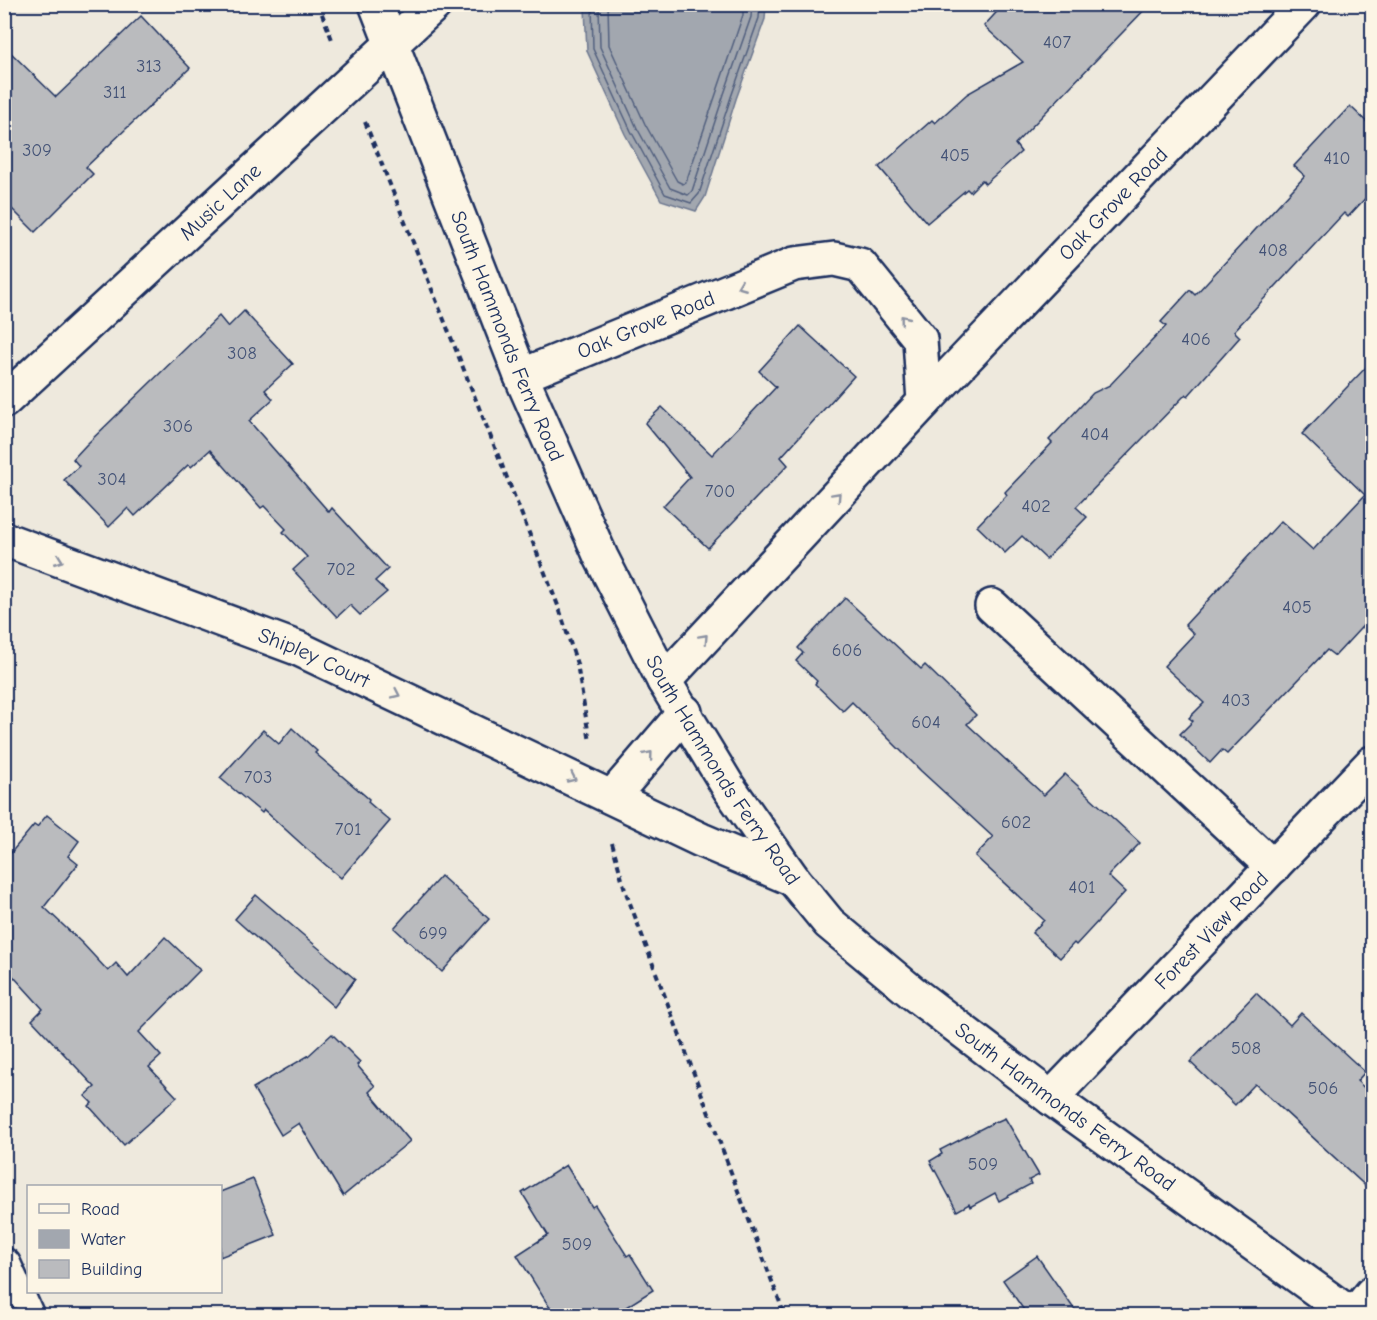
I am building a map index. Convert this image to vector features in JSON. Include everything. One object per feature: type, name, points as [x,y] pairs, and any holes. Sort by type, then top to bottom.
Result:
[{"type":"street","name":"South Hammonds Ferry Road","points":[[376,4],[521,376],[601,556],[664,681],[685,712],[729,788],[793,879],[829,923],[913,993],[1052,1098],[1353,1316]]},
{"type":"street","name":"Music Lane","points":[[4,401],[435,4]]},
{"type":"street","name":"Oak Grove Road","points":[[664,681],[924,402],[1304,4]]},
{"type":"street","name":"Oak Grove Road","points":[[521,376],[794,264],[834,259],[860,265],[920,339],[924,402]]},
{"type":"street","name":"Shipley Court","points":[[4,539],[297,648],[701,840],[793,879]]},
{"type":"street","points":[[992,606],[1273,867]]},
{"type":"street","points":[[605,794],[685,712]]},
{"type":"street","name":"Forest View Road","points":[[1052,1098],[1372,763]]},
{"type":"street","points":[[4,1265],[27,1316]]},
{"type":"street","points":[[1353,1316],[1372,1293]]},
{"type":"path","points":[[318,4],[559,608],[577,664],[626,890],[785,1316]]},
{"type":"water","points":[[588,4],[766,5],[765,19],[736,99],[705,197],[696,211],[661,200],[625,134],[587,51],[585,8]]},
{"type":"building","points":[[1004,4],[1150,4],[1015,144],[1021,152],[985,184],[982,180],[970,192],[967,189],[927,223],[879,167],[932,120],[935,123],[967,94],[1023,62],[984,26]]},
{"type":"building","points":[[141,16],[190,68],[86,167],[93,174],[35,232],[4,201],[4,46],[56,97]]},
{"type":"building","points":[[1350,106],[1372,127],[1372,191],[1348,217],[1344,213],[1234,331],[1240,337],[1188,396],[1186,394],[1076,507],[1087,517],[1046,559],[1022,536],[1005,553],[977,526],[1007,495],[1005,492],[1052,443],[1049,440],[1093,393],[1110,385],[1166,326],[1161,322],[1190,290],[1195,295],[1305,176],[1294,166]]},
{"type":"building","points":[[244,311],[293,364],[265,390],[273,399],[249,421],[329,512],[332,508],[388,569],[375,581],[387,592],[360,615],[350,605],[337,617],[293,570],[307,557],[283,532],[286,529],[264,506],[261,508],[210,450],[191,467],[188,465],[135,516],[128,508],[109,527],[64,480],[79,466],[73,459],[86,445],[219,316],[228,327]]},
{"type":"building","points":[[800,326],[854,376],[781,457],[788,465],[708,548],[663,506],[690,477],[645,423],[662,407],[712,455],[776,387],[759,371]]},
{"type":"building","points":[[1372,361],[1372,616],[1335,656],[1327,650],[1227,754],[1222,750],[1210,763],[1180,734],[1193,721],[1189,718],[1204,703],[1164,666],[1194,634],[1185,625],[1281,521],[1313,550],[1365,495],[1302,434]]},
{"type":"building","points":[[845,598],[921,669],[925,665],[976,715],[967,724],[1044,795],[1065,774],[1140,843],[1108,876],[1125,892],[1076,945],[1074,943],[1060,958],[1032,933],[1044,920],[975,856],[993,837],[921,771],[852,702],[843,711],[815,684],[817,681],[796,661],[803,653],[798,648]]},
{"type":"building","points":[[292,728],[317,751],[315,753],[369,799],[368,802],[390,821],[341,878],[264,810],[262,813],[220,778],[263,730],[279,744]]},
{"type":"building","points":[[47,815],[79,841],[68,856],[78,864],[44,907],[108,971],[116,963],[128,977],[165,937],[200,970],[139,1032],[161,1056],[149,1067],[177,1097],[124,1145],[89,1106],[92,1103],[85,1096],[95,1087],[32,1020],[43,1009],[4,966],[4,861],[34,825],[37,827]]},
{"type":"building","points":[[441,876],[489,919],[442,972],[394,928]]},
{"type":"building","points":[[256,895],[355,979],[334,1007],[235,919]]},
{"type":"building","points":[[1256,993],[1290,1025],[1301,1013],[1365,1072],[1357,1081],[1372,1095],[1372,1192],[1255,1084],[1235,1105],[1190,1062]]},
{"type":"building","points":[[332,1034],[360,1062],[357,1065],[375,1086],[369,1092],[410,1141],[343,1196],[299,1123],[281,1135],[253,1088],[308,1056]]},
{"type":"building","points":[[1005,1118],[1039,1175],[1029,1180],[1031,1184],[999,1201],[995,1193],[970,1207],[969,1204],[957,1211],[930,1161],[942,1154],[940,1150]]},
{"type":"building","points":[[566,1165],[592,1207],[595,1205],[627,1256],[630,1254],[653,1290],[612,1316],[555,1316],[517,1255],[548,1235],[522,1193]]},
{"type":"building","points":[[253,1179],[276,1235],[222,1256],[222,1191]]},
{"type":"building","points":[[1037,1256],[1079,1316],[1028,1316],[1003,1280]]},
{"type":"tram line","points":[[4,1304],[35,1316]]}]
